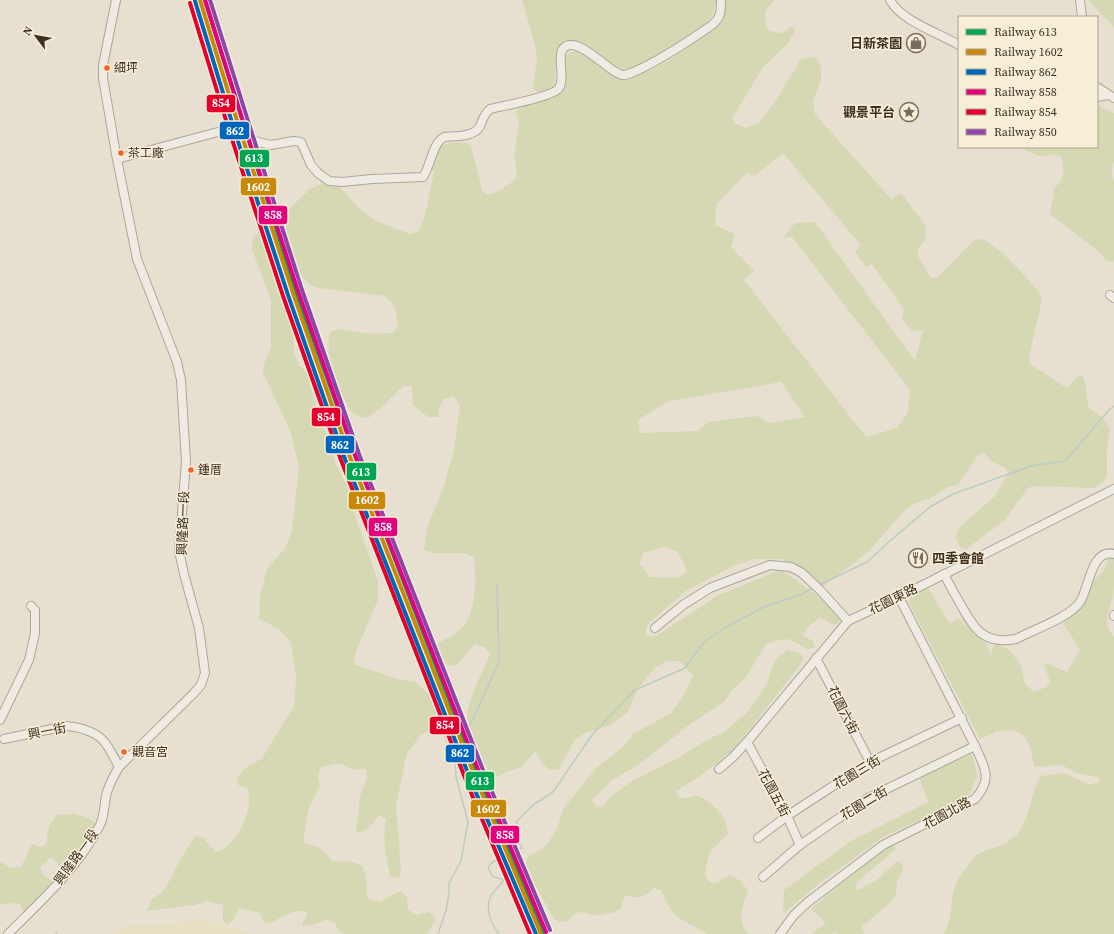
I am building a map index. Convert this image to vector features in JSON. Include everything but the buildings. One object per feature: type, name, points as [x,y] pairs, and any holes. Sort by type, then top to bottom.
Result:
[{"type":"street","name":"興隆路一段","points":[[8,934],[60,882],[94,835],[102,822],[109,786],[119,767],[194,693],[201,685],[205,673],[199,628],[179,550],[186,462],[181,380],[177,362],[137,260],[117,159],[104,78],[103,65],[116,0]]},
{"type":"street","points":[[117,159],[218,132],[271,145],[294,141],[301,142],[312,165],[318,173],[329,181],[335,182],[423,177],[436,147],[444,137],[472,134],[479,128],[485,112],[490,109],[527,101],[555,92],[559,88],[562,80],[561,52],[564,48],[570,45],[580,48],[620,74],[629,74],[666,57],[712,25],[719,19],[721,12],[721,0]]},
{"type":"street","points":[[890,0],[902,13],[920,26],[958,45]]},
{"type":"street","points":[[1080,0],[1082,16]]},
{"type":"street","points":[[1098,88],[1111,96]]},
{"type":"street","points":[[1098,97],[1111,96]]},
{"type":"street","name":"花園東路","points":[[719,769],[747,742],[816,658],[848,622],[1114,489]]},
{"type":"street","points":[[944,574],[972,626],[988,637],[1006,641],[1016,639],[1072,611],[1081,601],[1093,568],[1100,557],[1104,554],[1114,554]]},
{"type":"street","points":[[655,628],[683,605],[710,588],[770,565],[791,567],[802,573],[820,590],[848,622]]},
{"type":"street","name":"花園北路","points":[[780,934],[794,915],[808,902],[884,845],[975,799],[982,791],[986,781],[986,770],[976,746],[899,597]]},
{"type":"street","points":[[0,720],[29,660],[35,633],[34,610],[31,606]]},
{"type":"street","name":"花園六街","points":[[816,658],[870,762]]},
{"type":"street","name":"花園三街","points":[[758,838],[787,816],[870,762],[962,718]]},
{"type":"street","name":"興一街","points":[[1,740],[66,726],[76,727],[87,730],[102,739],[119,767]]},
{"type":"street","name":"花園五街","points":[[747,742],[787,816],[800,844]]},
{"type":"street","name":"花園二街","points":[[763,877],[800,844],[868,798],[976,746]]},
{"type":"shaded area","points":[[202,920],[251,934],[110,934],[126,925],[168,924]]},
{"type":"green space","points":[[522,0],[716,0],[713,14],[706,24],[657,59],[633,69],[624,69],[612,65],[576,45],[563,43],[557,49],[554,86],[543,92],[537,92],[533,87],[537,59],[535,45]]},
{"type":"green space","points":[[722,0],[774,0],[765,12],[766,26],[769,31],[782,33],[792,26],[795,32],[788,43],[763,67],[732,119],[735,124],[747,128],[759,122],[774,103],[801,59],[814,57],[818,60],[821,66],[821,80],[813,101],[815,114],[892,200],[896,195],[902,194],[925,225],[926,239],[918,249],[918,256],[931,278],[937,278],[973,241],[979,239],[993,245],[1040,293],[1042,299],[1029,357],[1030,364],[1067,388],[1076,378],[1082,375],[1086,387],[1088,407],[1103,418],[1110,429],[1107,449],[1107,475],[1104,481],[1094,488],[1034,486],[1028,488],[1004,521],[966,549],[960,547],[955,537],[961,526],[995,496],[1008,474],[1006,468],[994,463],[984,453],[978,455],[959,484],[946,488],[929,499],[915,503],[904,511],[868,552],[825,585],[818,588],[813,585],[782,559],[755,559],[735,565],[686,591],[650,622],[646,628],[646,635],[652,637],[658,635],[717,596],[777,571],[783,571],[814,593],[828,606],[839,611],[841,618],[838,624],[831,624],[820,617],[810,625],[802,635],[813,641],[815,647],[808,650],[792,641],[784,639],[766,644],[746,677],[731,691],[724,702],[690,724],[641,763],[611,781],[592,800],[597,807],[603,806],[611,796],[632,781],[678,758],[710,738],[721,734],[746,714],[768,682],[771,669],[777,658],[787,650],[799,653],[803,658],[801,664],[733,750],[699,777],[676,791],[679,797],[682,798],[697,796],[705,799],[718,810],[724,818],[728,834],[709,853],[705,873],[707,879],[711,883],[718,882],[730,875],[741,881],[748,891],[742,908],[741,919],[742,925],[749,934],[707,934],[677,917],[669,907],[661,890],[654,888],[641,897],[625,895],[621,908],[615,912],[595,916],[583,912],[576,913],[566,922],[560,922],[554,919],[538,890],[525,875],[523,868],[528,857],[545,847],[556,831],[564,808],[596,768],[625,745],[633,734],[671,713],[682,698],[693,676],[680,661],[667,661],[655,668],[638,688],[628,712],[611,725],[585,733],[574,741],[559,769],[554,770],[544,766],[535,751],[522,767],[503,773],[498,777],[490,772],[474,754],[467,740],[467,715],[470,702],[490,654],[484,647],[475,645],[456,666],[442,663],[438,657],[437,649],[438,643],[462,628],[467,621],[473,604],[475,585],[474,558],[466,553],[433,553],[424,550],[427,528],[444,486],[454,450],[460,405],[454,397],[444,399],[439,407],[438,417],[428,417],[413,405],[412,386],[403,386],[383,406],[368,418],[361,417],[351,411],[337,385],[334,376],[329,350],[330,332],[338,329],[374,334],[392,333],[398,327],[395,309],[384,296],[319,288],[310,285],[296,270],[287,254],[285,235],[287,216],[290,208],[310,189],[325,182],[336,183],[361,210],[376,221],[410,234],[419,231],[425,215],[434,172],[429,169],[439,146],[455,142],[471,145],[482,190],[487,195],[499,191],[515,180],[517,174],[514,156],[519,124],[516,111],[527,105],[557,95],[561,71],[565,59],[571,52],[582,53],[618,77],[646,72],[660,66],[679,54],[707,30],[720,15],[722,10]],"holes":[[[783,153],[861,245],[855,252],[866,267],[872,264],[904,310],[902,319],[912,331],[923,330],[915,361],[815,222],[795,223],[782,239],[792,237],[910,390],[908,412],[897,428],[866,437],[744,280],[754,271],[731,247],[735,234],[715,225],[716,205],[747,173],[756,175]],[[781,382],[805,417],[768,423],[757,416],[708,422],[698,431],[640,433],[638,420],[669,401]],[[664,547],[678,552],[687,571],[678,578],[650,577],[640,564],[643,553]]]},
{"type":"green space","points":[[1114,0],[1114,27],[1089,1]]},
{"type":"green space","points":[[1098,104],[1104,109],[1114,113],[1114,161],[1112,166],[1112,176],[1114,181],[1114,261],[1107,261],[1098,251],[1051,215],[1054,189],[1062,178],[1063,174],[1061,157],[1051,154],[1043,157],[1026,151],[1024,148],[1098,148]]},
{"type":"green space","points":[[261,229],[264,231],[283,283],[293,325],[294,353],[299,365],[306,372],[322,424],[328,437],[335,463],[350,491],[354,513],[378,581],[378,600],[356,651],[354,664],[397,679],[416,682],[432,698],[436,716],[432,728],[421,735],[407,753],[396,806],[401,869],[400,878],[391,877],[389,870],[385,841],[386,819],[379,815],[367,829],[356,832],[360,796],[367,778],[366,769],[353,770],[341,764],[329,765],[320,768],[318,777],[320,786],[308,810],[303,842],[320,848],[333,861],[353,862],[362,866],[366,875],[367,895],[370,900],[380,902],[400,891],[407,897],[408,910],[416,915],[429,912],[436,919],[427,934],[344,934],[339,931],[335,923],[327,919],[319,923],[303,926],[302,923],[307,916],[307,912],[302,911],[287,914],[270,924],[264,922],[260,913],[239,908],[234,919],[227,925],[223,920],[223,905],[207,901],[195,905],[146,911],[152,899],[160,894],[166,887],[181,858],[196,835],[202,837],[216,852],[224,848],[237,835],[246,817],[249,798],[248,789],[238,785],[237,778],[244,769],[262,758],[294,706],[296,678],[291,642],[279,629],[259,619],[260,596],[267,569],[285,548],[292,531],[299,467],[290,430],[263,373],[264,364],[271,347],[271,301],[252,249],[252,240]]},
{"type":"green space","points":[[1114,556],[1114,588],[1107,619],[1110,631],[1114,637],[1114,934],[944,934],[949,920],[954,892],[959,878],[978,854],[1004,844],[1018,833],[1026,819],[1037,782],[1041,776],[1064,773],[1090,785],[1099,782],[1100,778],[1076,773],[1062,765],[1034,767],[1027,740],[1024,736],[1014,731],[998,732],[996,730],[996,732],[980,739],[909,603],[910,596],[928,588],[950,624],[958,618],[986,643],[991,656],[995,644],[1009,650],[1021,665],[1025,684],[1034,692],[1046,687],[1050,681],[1044,666],[1046,663],[1067,672],[1080,650],[1063,623],[1079,606],[1092,582],[1104,571],[1108,559]]},
{"type":"green space","points":[[972,754],[977,776],[971,793],[943,810],[883,837],[821,882],[783,914],[784,890],[851,841],[928,802],[919,777]]},
{"type":"green space","points":[[73,814],[86,817],[94,822],[95,828],[69,866],[63,867],[51,857],[40,867],[43,875],[51,880],[54,885],[24,913],[20,904],[11,903],[0,905],[0,861],[11,868],[21,867],[31,846],[34,844],[40,847],[46,845],[49,826],[57,815]]},
{"type":"green space","points":[[892,844],[896,849],[857,882],[856,888],[858,890],[878,879],[897,861],[901,862],[903,871],[897,882],[896,895],[890,903],[862,926],[864,934],[836,934],[837,933],[835,932],[831,934],[814,934],[813,932],[826,923],[811,909],[882,848]]},
{"type":"waterway","points":[[819,585],[867,562],[930,507],[953,494],[1031,466],[1065,461],[1114,406]]},
{"type":"waterway","points":[[467,732],[499,662],[497,585]]},
{"type":"waterway","points":[[499,934],[490,917],[488,907],[492,893],[504,880],[492,876],[488,867],[493,862],[522,848],[514,833],[517,821],[533,805],[553,792],[592,735],[635,690],[685,668],[704,642],[726,627],[764,607],[800,595],[813,588]]},
{"type":"waterway","points":[[432,688],[442,716],[440,725],[455,759]]},
{"type":"waterway","points":[[438,934],[446,911],[449,883],[461,861],[468,822],[456,777],[455,759],[460,747]]},
{"type":"rail line","name":"1602","points":[[200,0],[239,127],[293,293],[350,457],[476,779],[541,934]]},
{"type":"rail line","name":"613","points":[[205,0],[296,292],[355,455],[479,778],[544,934]]},
{"type":"rail line","name":"858","points":[[205,0],[298,291],[355,455],[481,777],[546,932]]},
{"type":"rail line","name":"850","points":[[210,0],[302,290],[359,454],[485,775],[550,930]]},
{"type":"rail line","name":"862","points":[[195,1],[234,129],[288,295],[345,459],[471,781],[536,934]]},
{"type":"rail line","name":"854","points":[[190,3],[229,130],[283,296],[341,460],[467,783],[530,934]]},
{"type":"place","name":"日新茶園","points":[[916,43]]},
{"type":"place","name":"細坪","points":[[107,68]]},
{"type":"place","name":"觀景平台","points":[[909,112]]},
{"type":"place","name":"茶工廠","points":[[121,153]]},
{"type":"place","name":"鍾厝","points":[[191,470]]},
{"type":"place","name":"四季會館","points":[[918,558]]},
{"type":"place","name":"觀音宮","points":[[124,752]]}]
